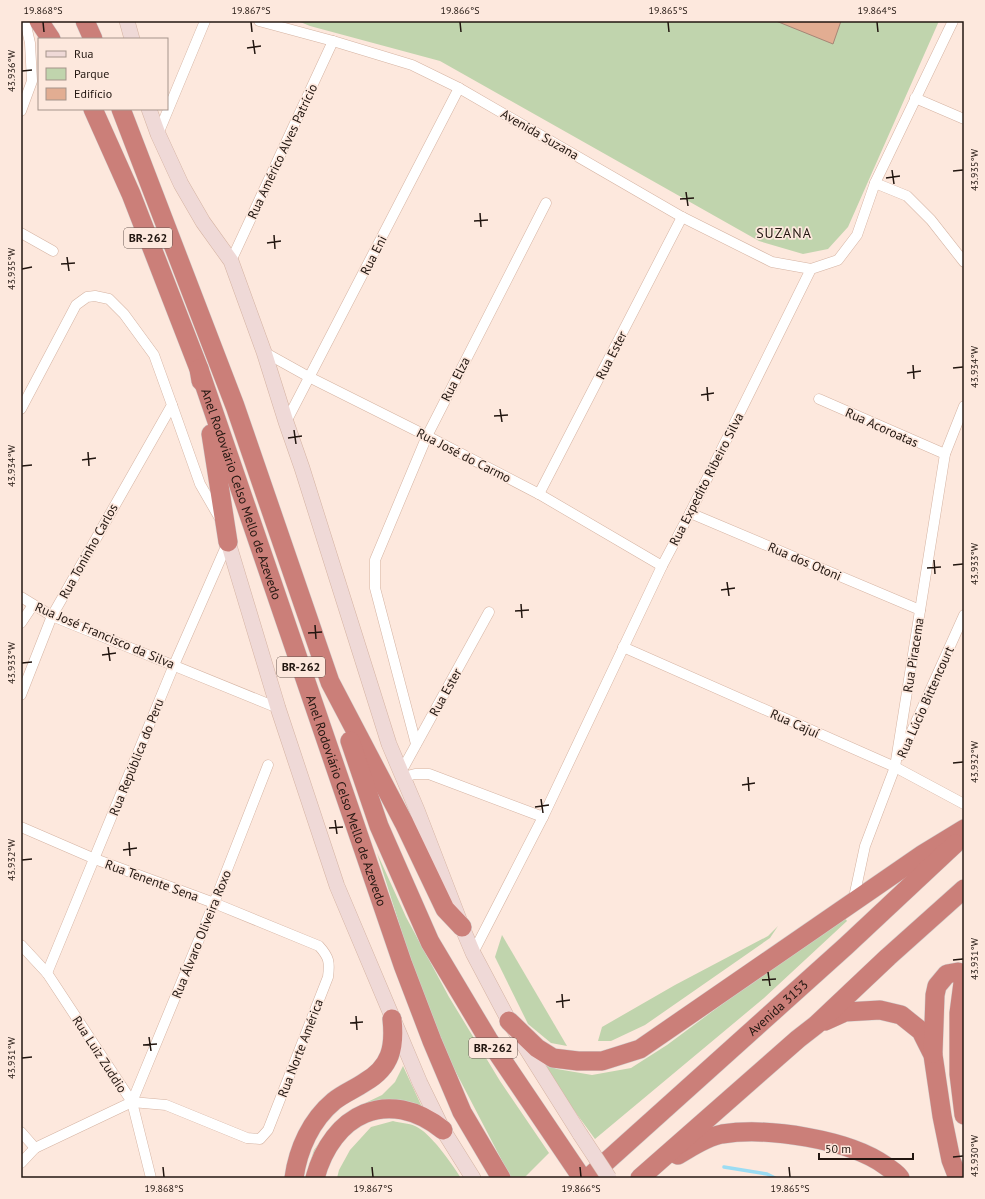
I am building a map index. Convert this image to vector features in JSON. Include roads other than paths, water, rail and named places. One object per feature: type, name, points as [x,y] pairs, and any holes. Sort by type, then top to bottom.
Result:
[{"type":"highway","points":[[39,21],[50,38]]},
{"type":"highway","points":[[53,21],[61,38]]},
{"type":"highway","points":[[85,21],[93,38]]},
{"type":"highway","points":[[96,21],[100,38]]},
{"type":"highway","name":"BR-262","points":[[93,110],[131,194],[198,369]]},
{"type":"highway","name":"BR-262","points":[[121,110],[235,406],[330,682]]},
{"type":"highway","points":[[198,369],[215,457],[227,536]]},
{"type":"highway","name":"Anel Rodoviário Celso Mello de Azevedo","points":[[198,369],[403,965],[432,1041],[462,1112],[501,1178]]},
{"type":"highway","points":[[330,682],[404,824],[445,909],[462,927]]},
{"type":"highway","name":"Anel Rodoviário Celso Mello de Azevedo","points":[[330,682],[379,826],[430,942],[488,1039],[582,1178]]},
{"type":"highway","points":[[508,1021],[537,1048],[553,1058],[578,1062],[602,1061],[640,1049],[923,854],[964,829]]},
{"type":"highway","name":"Avenida 3153","points":[[588,1178],[846,946],[952,848],[964,834]]},
{"type":"highway","points":[[640,1178],[798,1039],[816,1025],[888,957],[964,889]]},
{"type":"highway","points":[[958,1178],[951,1160],[942,1116],[933,1055],[935,995],[937,986],[947,974],[958,972],[964,974],[959,1013],[958,1074],[964,1115]]},
{"type":"highway","points":[[816,1025],[846,1012],[880,1010],[901,1016],[921,1032],[933,1055]]},
{"type":"highway","points":[[294,1178],[297,1160],[304,1141],[324,1110],[340,1097],[372,1078],[386,1064],[393,1042],[392,1020]]},
{"type":"highway","points":[[315,1178],[323,1155],[341,1130],[359,1116],[369,1112],[390,1108],[413,1112],[433,1122],[443,1130]]},
{"type":"highway","points":[[656,1163],[673,1158],[710,1137],[722,1134],[744,1132],[780,1134],[822,1139],[860,1152],[880,1161],[898,1174],[900,1178]]},
{"type":"main road","points":[[127,21],[132,38]]},
{"type":"main road","points":[[149,110],[180,184],[203,222],[231,261],[264,352],[302,468],[389,744],[462,927]]},
{"type":"main road","name":"BR-262","points":[[227,536],[278,708],[337,886],[392,1020],[420,1083],[443,1130],[473,1178]]},
{"type":"main road","name":"BR-262","points":[[462,927],[473,954],[508,1021],[609,1178]]},
{"type":"street","points":[[21,111],[32,81],[30,43],[25,21]]},
{"type":"street","points":[[158,134],[205,21]]},
{"type":"street","name":"Avenida Suzana","points":[[259,21],[333,40],[412,64],[459,88],[682,216],[772,262],[811,269]]},
{"type":"street","points":[[811,269],[838,260],[857,235],[875,183],[953,21]]},
{"type":"street","name":"Rua Américo Alves Patrício","points":[[231,261],[333,40]]},
{"type":"street","name":"Rua Eni","points":[[286,422],[459,88]]},
{"type":"street","points":[[915,98],[964,119]]},
{"type":"street","points":[[875,183],[907,196],[931,220],[964,262]]},
{"type":"street","name":"Rua Elza","points":[[416,744],[376,588],[375,560],[427,436],[546,203]]},
{"type":"street","name":"Rua Ester","points":[[539,494],[682,216]]},
{"type":"street","points":[[21,233],[53,251]]},
{"type":"street","name":"Rua Expedito Ribeiro Silva","points":[[473,954],[543,816],[662,566],[690,513],[811,269]]},
{"type":"street","points":[[21,409],[76,305],[87,297],[95,296],[109,299],[124,314],[154,354],[169,409],[200,484],[227,536]]},
{"type":"street","name":"Rua José do Carmo","points":[[264,352],[309,378],[427,436],[539,494],[662,566]]},
{"type":"street","name":"Rua Acoroatas","points":[[819,399],[945,454]]},
{"type":"street","name":"Rua Piracema","points":[[853,902],[865,846],[895,767],[945,454],[964,406]]},
{"type":"street","name":"Rua Toninho Carlos","points":[[21,695],[52,616],[169,409]]},
{"type":"street","name":"Rua dos Otoni","points":[[690,513],[920,610]]},
{"type":"street","name":"Rua República do Peru","points":[[47,973],[174,665],[202,599],[218,567],[227,536]]},
{"type":"street","name":"Rua José Francisco da Silva","points":[[21,597],[52,616],[278,708]]},
{"type":"street","points":[[21,623],[33,605]]},
{"type":"street","name":"Rua Ester","points":[[402,775],[416,744],[489,612]]},
{"type":"street","name":"Rua Lúcio Bittencourt","points":[[895,767],[964,615]]},
{"type":"street","name":"Rua Cajuí","points":[[623,647],[895,767],[964,804]]},
{"type":"street","name":"Rua Álvaro Oliveira Roxo","points":[[132,1102],[214,903],[268,765]]},
{"type":"street","points":[[402,775],[429,774],[543,816]]},
{"type":"street","name":"Rua Tenente Sena","points":[[21,827],[95,858],[214,903],[319,946],[326,954]]},
{"type":"street","name":"Rua Luiz Zuddio","points":[[21,945],[47,973],[132,1102],[151,1178]]},
{"type":"street","name":"Rua Norte América","points":[[132,1102],[166,1105],[247,1138],[260,1139],[268,1130],[328,977],[329,964],[326,954]]},
{"type":"street","points":[[21,1163],[34,1148],[132,1102]]},
{"type":"street","points":[[21,1132],[34,1148]]},
{"type":"waterway","points":[[724,1167],[767,1174],[775,1178]]},
{"type":"district","name":"SUZANA","points":[[784,233]]}]
